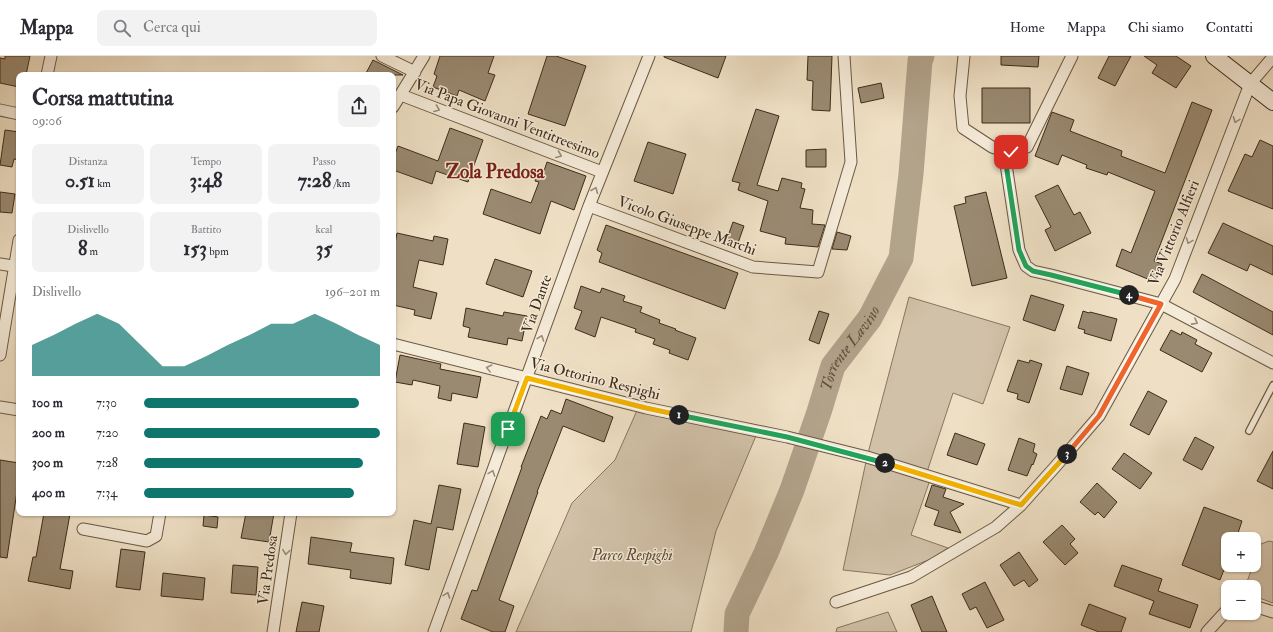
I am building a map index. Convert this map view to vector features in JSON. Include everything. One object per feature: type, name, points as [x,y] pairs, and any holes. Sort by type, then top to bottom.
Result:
[{"type":"main road","points":[[1214,56],[1273,102]]},
{"type":"street","points":[[48,72],[51,56]]},
{"type":"street","points":[[382,56],[415,72]]},
{"type":"street","points":[[396,102],[424,56]]},
{"type":"street","name":"Via Dante","points":[[434,632],[589,206],[648,56]]},
{"type":"street","name":"Vicolo Giuseppe Marchi","points":[[589,206],[752,267],[818,272],[851,162],[844,56]]},
{"type":"street","points":[[964,56],[960,96],[963,128],[992,147],[1011,152],[1027,147],[1072,56]]},
{"type":"street","name":"Via Vittorio Alfieri","points":[[836,602],[911,577],[996,527],[1021,505],[1099,416],[1175,279],[1250,84],[1273,57]]},
{"type":"street","name":"Via Papa Giovanni Ventitreesimo","points":[[401,95],[602,172]]},
{"type":"street","points":[[0,110],[16,113]]},
{"type":"street","points":[[1004,151],[1019,250],[1026,266],[1033,271],[1161,304],[1273,363]]},
{"type":"street","points":[[0,264],[16,267]]},
{"type":"street","points":[[0,355],[16,272]]},
{"type":"street","name":"Via Ottorino Respighi","points":[[396,345],[646,408],[787,437],[867,457],[1021,505]]},
{"type":"street","points":[[0,407],[16,410]]},
{"type":"street","points":[[83,528],[147,541],[156,536],[159,516]]},
{"type":"street","name":"Via Predosa","points":[[274,632],[291,516]]},
{"type":"street","points":[[1261,608],[1273,612]]},
{"type":"street","points":[[1207,632],[1221,617]]},
{"type":"lane","points":[[1250,431],[1273,386]]},
{"type":"green space","points":[[909,297],[1010,327],[983,404],[953,393],[926,475],[931,477],[911,535],[948,548],[931,559],[890,575],[843,570],[867,457]]},
{"type":"green space","name":"Parco Respighi","points":[[639,406],[758,431],[716,531],[691,632],[516,632],[572,503],[615,460]]},
{"type":"green space","points":[[1269,541],[1273,542],[1273,603],[1261,599],[1261,580],[1248,580],[1251,572],[1261,572],[1261,544]]},
{"type":"green space","points":[[888,612],[897,632],[836,632],[837,628]]},
{"type":"building","points":[[5,56],[30,56],[27,72],[16,72],[16,86],[0,83],[0,58],[5,59]]},
{"type":"building","points":[[440,56],[494,56],[488,73],[495,75],[485,101],[459,90],[457,96],[433,87],[437,76],[434,74]]},
{"type":"building","points":[[547,56],[556,56],[586,66],[565,126],[528,114]]},
{"type":"building","points":[[664,56],[726,56],[718,78]]},
{"type":"building","points":[[808,56],[832,56],[830,111],[812,110],[813,81],[807,80]]},
{"type":"building","points":[[1001,56],[1039,56],[1038,67],[1001,65]]},
{"type":"building","points":[[1109,56],[1131,56],[1115,86],[1098,78]]},
{"type":"building","points":[[1144,56],[1176,56],[1191,66],[1176,88],[1152,73],[1157,65]]},
{"type":"building","points":[[373,60],[403,75],[396,75],[396,72],[367,72]]},
{"type":"building","points":[[881,83],[884,98],[861,103],[858,88]]},
{"type":"building","points":[[982,88],[1030,88],[1030,123],[982,123]]},
{"type":"building","points":[[1192,102],[1212,110],[1154,261],[1162,264],[1155,282],[1116,266],[1122,249],[1131,253],[1155,191],[1108,172],[1107,175],[1086,168],[1087,165],[1062,155],[1058,165],[1035,156],[1052,112],[1074,120],[1070,131],[1122,151],[1121,156],[1165,173]]},
{"type":"building","points":[[756,109],[779,116],[757,185],[778,191],[782,178],[802,183],[801,188],[805,189],[800,208],[813,210],[812,224],[825,225],[818,247],[785,244],[786,238],[760,231],[768,201],[738,190],[740,183],[732,181]]},
{"type":"building","points":[[450,128],[483,140],[468,182],[436,171],[432,184],[396,171],[396,151],[398,146],[438,161]]},
{"type":"building","points":[[5,130],[16,132],[16,159],[14,159],[12,167],[0,165]]},
{"type":"building","points":[[1260,140],[1273,146],[1273,209],[1228,191],[1245,154],[1252,157]]},
{"type":"building","points":[[648,142],[686,154],[673,194],[634,181]]},
{"type":"building","points":[[826,149],[826,167],[806,167],[806,150]]},
{"type":"building","points":[[547,162],[586,176],[574,210],[551,201],[540,234],[483,214],[491,189],[531,203],[539,182],[535,181],[539,169],[544,171]]},
{"type":"building","points":[[1058,185],[1074,215],[1080,212],[1091,233],[1055,251],[1045,230],[1051,227],[1035,196]]},
{"type":"building","points":[[0,192],[15,194],[12,213],[0,212]]},
{"type":"building","points":[[986,192],[1007,278],[972,286],[954,206],[966,203],[965,197]]},
{"type":"building","points":[[733,222],[744,226],[738,243],[727,239]]},
{"type":"building","points":[[1223,223],[1273,246],[1273,275],[1250,264],[1247,271],[1208,253]]},
{"type":"building","points":[[606,225],[738,273],[725,309],[599,262],[602,253],[597,250]]},
{"type":"building","points":[[837,232],[851,236],[847,250],[832,249]]},
{"type":"building","points":[[397,233],[433,241],[434,236],[448,239],[443,265],[419,260],[413,287],[437,293],[431,319],[414,315],[415,310],[396,306]]},
{"type":"building","points":[[495,259],[532,271],[523,297],[486,284]]},
{"type":"building","points":[[1202,274],[1273,312],[1273,335],[1193,292]]},
{"type":"building","points":[[581,286],[600,293],[602,288],[625,296],[623,301],[642,307],[640,312],[660,320],[659,323],[696,338],[688,360],[669,353],[670,350],[653,344],[655,339],[635,332],[636,329],[601,317],[595,337],[575,329],[582,311],[574,308]]},
{"type":"building","points":[[1031,295],[1064,305],[1055,331],[1023,320]]},
{"type":"building","points":[[466,308],[503,316],[504,312],[527,316],[522,341],[508,338],[507,345],[468,337],[470,328],[463,326]]},
{"type":"building","points":[[819,311],[829,314],[819,344],[809,340]]},
{"type":"building","points":[[1083,311],[1117,319],[1111,341],[1084,333],[1085,330],[1078,328]]},
{"type":"building","points":[[1171,330],[1181,335],[1182,332],[1197,340],[1195,344],[1212,353],[1202,372],[1160,350]]},
{"type":"building","points":[[400,355],[441,364],[440,369],[481,377],[477,398],[452,393],[451,401],[438,398],[440,386],[413,380],[412,385],[396,382]]},
{"type":"building","points":[[1018,360],[1029,363],[1030,360],[1042,364],[1029,403],[1017,399],[1018,394],[1007,391]]},
{"type":"building","points":[[1067,366],[1089,373],[1082,395],[1060,389]]},
{"type":"building","points":[[1148,391],[1167,401],[1149,435],[1130,425]]},
{"type":"building","points":[[566,399],[613,417],[604,442],[563,426],[537,492],[499,600],[514,606],[505,632],[493,632],[461,619],[472,590],[477,591],[521,467],[541,416],[547,419],[551,410],[561,414]]},
{"type":"building","points":[[464,423],[485,427],[478,467],[457,464]]},
{"type":"building","points":[[955,433],[985,444],[977,465],[947,455]]},
{"type":"building","points":[[1195,437],[1214,447],[1202,470],[1183,460]]},
{"type":"building","points":[[1019,438],[1035,444],[1033,452],[1037,454],[1027,476],[1008,470]]},
{"type":"building","points":[[1273,451],[1273,489],[1257,481]]},
{"type":"building","points":[[1124,453],[1152,473],[1140,489],[1112,469]]},
{"type":"building","points":[[0,460],[16,463],[16,498],[7,558],[0,557]]},
{"type":"building","points":[[1097,483],[1117,502],[1104,518],[1098,512],[1095,515],[1080,502]]},
{"type":"building","points":[[439,485],[461,489],[453,530],[437,527],[429,570],[405,565],[414,520],[431,524]]},
{"type":"building","points":[[932,485],[946,489],[943,497],[964,504],[950,512],[961,533],[934,525],[939,511],[925,506]]},
{"type":"building","points":[[1204,507],[1242,521],[1238,532],[1221,532],[1221,572],[1223,572],[1220,580],[1182,565]]},
{"type":"building","points":[[43,516],[70,516],[60,569],[73,571],[70,589],[28,581],[33,557],[36,557]]},
{"type":"building","points":[[204,516],[218,517],[217,528],[203,526]]},
{"type":"building","points":[[245,516],[273,516],[269,542],[241,538]]},
{"type":"building","points":[[1062,525],[1075,539],[1070,544],[1078,553],[1065,565],[1043,542]]},
{"type":"building","points":[[311,537],[352,543],[350,552],[394,558],[391,584],[350,578],[351,570],[308,564]]},
{"type":"building","points":[[121,549],[145,552],[140,590],[116,587]]},
{"type":"building","points":[[1019,552],[1038,580],[1029,587],[1024,580],[1014,586],[1000,565]]},
{"type":"building","points":[[233,565],[258,567],[256,595],[231,593]]},
{"type":"building","points":[[1122,565],[1162,579],[1158,591],[1198,605],[1190,628],[1149,614],[1154,601],[1114,586]]},
{"type":"building","points":[[163,573],[205,578],[203,600],[161,596]]},
{"type":"building","points":[[985,582],[1004,620],[987,628],[976,607],[970,610],[962,594]]},
{"type":"building","points":[[932,596],[947,632],[922,632],[911,605]]},
{"type":"building","points":[[302,602],[324,606],[319,632],[296,632]]},
{"type":"building","points":[[1089,604],[1126,618],[1121,632],[1099,632],[1081,625]]},
{"type":"waterway","name":"Torrente Lavino","points":[[736,632],[737,614],[766,553],[792,490],[833,366],[870,318],[901,258],[911,174],[920,61],[922,56]]},
{"type":"district","name":"Zola Predosa","points":[[495,172]]},
{"type":"route","points":[[508,429],[527,378],[646,408],[787,437],[867,457],[1021,505],[1099,416],[1161,304],[1033,271],[1026,266],[1019,250],[1004,151],[1011,152]]}]
